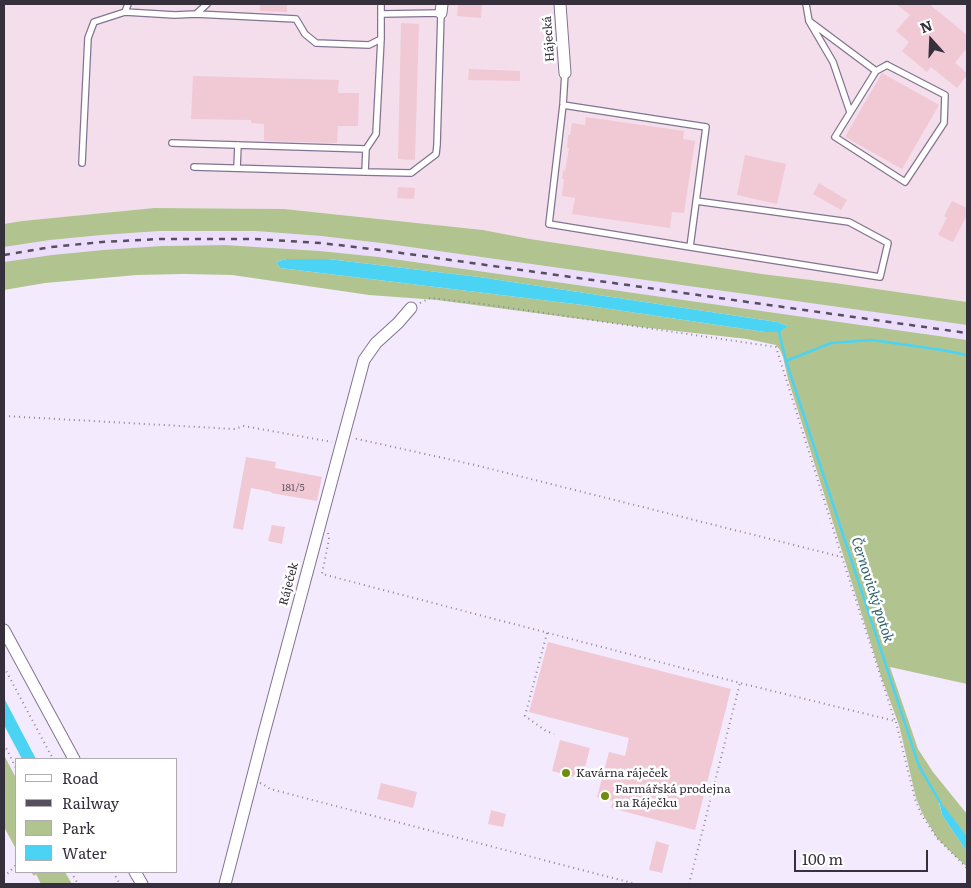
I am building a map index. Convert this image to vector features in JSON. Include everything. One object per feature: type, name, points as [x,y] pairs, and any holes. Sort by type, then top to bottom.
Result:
[{"type":"street","name":"Hájecká","points":[[560,4],[565,73]]},
{"type":"street","name":"Ráječek","points":[[225,884],[364,360],[376,342],[398,323],[411,308]]},
{"type":"street","points":[[4,630],[73,758]]},
{"type":"street","points":[[136,873],[142,884]]},
{"type":"lane","points":[[125,12],[128,4]]},
{"type":"lane","points":[[196,14],[207,4]]},
{"type":"lane","points":[[365,172],[366,149],[376,134],[381,4]]},
{"type":"lane","points":[[806,4],[809,20],[833,62],[850,112]]},
{"type":"lane","points":[[194,167],[411,172],[436,154],[442,9],[382,14]]},
{"type":"lane","points":[[82,162],[88,38],[94,22],[125,12],[296,19],[306,34],[316,43],[369,45],[381,39]]},
{"type":"lane","points":[[809,20],[876,71]]},
{"type":"lane","points":[[887,65],[945,95],[944,123],[905,182],[835,137],[876,71],[887,65]]},
{"type":"lane","points":[[565,73],[549,224],[880,277],[888,243],[849,222],[696,201]]},
{"type":"lane","points":[[563,105],[706,127],[690,247]]},
{"type":"lane","points":[[172,143],[366,149]]},
{"type":"lane","points":[[237,168],[238,145]]},
{"type":"path","points":[[430,298],[776,347],[896,721],[915,798],[921,814],[937,838],[967,868]]},
{"type":"path","points":[[4,416],[234,429],[244,426],[342,439],[475,465],[842,556]]},
{"type":"path","points":[[319,526],[328,532],[329,539],[322,574],[740,683],[896,721]]},
{"type":"path","points":[[547,633],[525,716],[546,731],[554,734]]},
{"type":"path","points":[[4,667],[52,758]]},
{"type":"path","points":[[689,884],[740,683]]},
{"type":"path","points":[[4,744],[15,766]]},
{"type":"path","points":[[252,781],[263,784],[270,789],[636,884]]},
{"type":"path","points":[[4,877],[15,866]]},
{"type":"path","points":[[114,873],[120,884]]},
{"type":"shaded area","points":[[4,4],[967,4],[967,302],[762,274],[530,239],[483,230],[284,209],[154,208],[4,224]]},
{"type":"shaded area","points":[[160,231],[255,231],[381,243],[967,325],[967,340],[379,257],[320,251],[225,245],[161,246],[80,252],[4,262],[4,247],[50,240]]},
{"type":"green space","points":[[154,208],[284,209],[483,230],[530,239],[762,274],[967,302],[967,325],[321,236],[255,231],[160,231],[50,240],[4,247],[4,224]]},
{"type":"green space","points":[[225,245],[379,257],[967,340],[967,684],[890,667],[918,749],[933,772],[967,814],[967,836],[939,802],[942,815],[967,852],[967,867],[937,838],[922,813],[916,798],[899,725],[882,679],[788,379],[783,357],[776,345],[747,339],[437,300],[369,295],[232,275],[137,275],[45,283],[4,290],[4,262],[52,255],[161,246]],"holes":[[[286,259],[328,259],[479,277],[777,322],[788,326],[765,332],[583,305],[280,268],[276,262]]]},
{"type":"green space","points":[[4,755],[15,776],[15,847],[4,827]]},
{"type":"green space","points":[[32,873],[66,873],[72,884],[41,884],[36,874],[34,876]]},
{"type":"water","points":[[286,259],[328,259],[479,277],[777,322],[788,326],[779,332],[765,332],[583,305],[280,268],[276,262]]},
{"type":"water","points":[[4,698],[35,758],[21,758],[4,725]]},
{"type":"water","points":[[939,800],[967,836],[967,852],[942,815]]},
{"type":"building","points":[[260,4],[287,4],[287,12],[260,11]]},
{"type":"building","points":[[458,4],[482,4],[481,18],[457,16]]},
{"type":"building","points":[[896,4],[929,4],[967,35],[967,48],[955,63],[967,75],[957,88],[931,67],[927,72],[902,51],[909,42],[896,31],[910,15]]},
{"type":"building","points":[[401,23],[419,24],[415,160],[398,159]]},
{"type":"building","points":[[469,69],[520,71],[520,81],[468,80]]},
{"type":"building","points":[[882,73],[939,105],[902,169],[845,137]]},
{"type":"building","points":[[193,76],[339,80],[338,93],[359,93],[358,126],[338,126],[337,143],[264,141],[264,124],[251,123],[251,120],[191,119]]},
{"type":"building","points":[[586,117],[684,131],[683,139],[695,141],[684,213],[672,212],[670,228],[572,214],[575,198],[562,196],[563,170],[565,171],[569,148],[567,148],[568,135],[570,135],[572,123],[585,125]]},
{"type":"building","points":[[745,155],[786,164],[777,204],[737,195]]},
{"type":"building","points":[[819,183],[847,200],[841,210],[813,194]]},
{"type":"building","points":[[398,187],[415,188],[414,199],[397,198]]},
{"type":"building","points":[[952,201],[967,208],[967,215],[953,242],[938,235],[947,218],[944,216]]},
{"type":"building","points":[[246,457],[276,462],[275,468],[322,477],[317,501],[251,488],[243,530],[233,528]]},
{"type":"building","points":[[272,525],[285,527],[282,544],[268,541]]},
{"type":"building","points":[[548,642],[731,689],[695,830],[611,808],[613,801],[597,797],[609,752],[625,756],[629,738],[529,712]]},
{"type":"building","points":[[560,740],[590,748],[582,779],[552,771]]},
{"type":"building","points":[[381,783],[417,792],[413,808],[377,799]]},
{"type":"building","points":[[491,810],[506,814],[503,827],[488,824]]},
{"type":"building","points":[[656,841],[669,845],[662,873],[649,870]]},
{"type":"waterway","name":"Černovický potok","points":[[779,332],[786,361],[919,766],[940,802]]},
{"type":"waterway","points":[[786,361],[831,343],[872,340],[967,355]]},
{"type":"railway","points":[[4,255],[51,247],[160,239],[255,239],[321,243],[967,333]]},
{"type":"place","name":"Kavárna ráječek","points":[[566,773]]},
{"type":"place","name":"Farmářská prodejna na Ráječku","points":[[605,796]]}]
